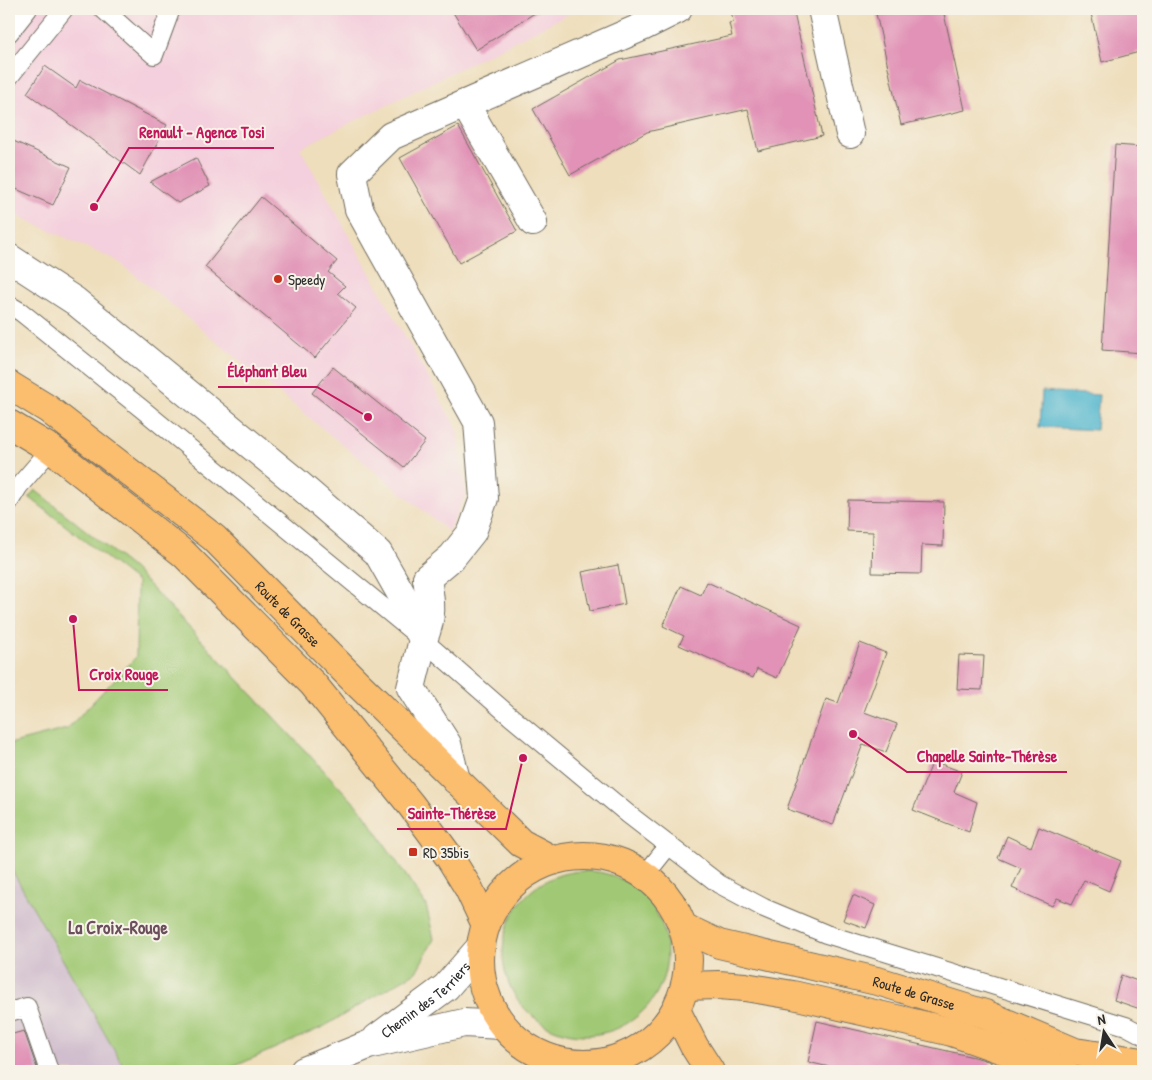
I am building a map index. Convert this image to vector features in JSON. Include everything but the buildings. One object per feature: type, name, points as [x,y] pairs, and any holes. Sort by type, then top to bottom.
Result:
[{"type":"main road","name":"Route de Grasse","points":[[9,386],[48,409],[214,538],[357,683],[520,843],[553,860]]},
{"type":"main road","points":[[9,424],[51,449],[184,554],[313,684],[450,858],[468,890],[482,936],[482,989],[501,1025],[529,1050],[564,1063],[607,1067],[657,1035],[680,998],[688,957],[684,927],[668,898],[645,875],[616,861],[585,855],[553,860],[531,869],[512,884],[496,902],[482,936]]},
{"type":"main road","name":"Route de Grasse","points":[[684,927],[719,944],[881,982],[986,1014],[1075,1052],[1143,1062]]},
{"type":"main road","name":"Route de Grasse","points":[[680,998],[718,985],[746,987],[793,995],[952,1032],[1063,1071]]},
{"type":"main road","points":[[680,998],[694,1046],[710,1071]]},
{"type":"street","points":[[427,578],[452,558],[472,532],[484,498],[478,422],[359,209],[352,174],[391,136],[642,27],[678,9]]},
{"type":"street","points":[[822,9],[850,134]]},
{"type":"street","points":[[465,104],[533,222]]},
{"type":"street","points":[[9,258],[75,301],[378,553],[408,606],[423,640]]},
{"type":"street","points":[[385,565],[427,578]]},
{"type":"street","points":[[427,578],[431,613],[430,624],[423,640],[411,688],[447,744],[456,780]]},
{"type":"street","name":"Chemin des Terriers","points":[[304,1071],[341,1064],[446,987],[482,936]]},
{"type":"street","name":"Chemin des Terriers","points":[[368,1045],[464,1023],[501,1025]]},
{"type":"lane","points":[[9,33],[28,9]]},
{"type":"lane","points":[[9,77],[64,9]]},
{"type":"lane","points":[[103,9],[154,55],[172,9]]},
{"type":"lane","points":[[9,305],[21,312],[134,403],[423,640],[510,716],[628,814],[719,884],[764,908],[826,934],[1126,1026],[1143,1035]]},
{"type":"lane","points":[[9,502],[19,486],[51,449]]},
{"type":"lane","points":[[645,875],[669,845]]},
{"type":"lane","points":[[9,1012],[27,1007],[49,1071]]},
{"type":"shaded area","points":[[9,9],[579,9],[300,148],[457,429],[466,495],[448,531],[119,262],[9,212]]},
{"type":"shaded area","points":[[9,865],[126,1071],[9,1071]]},
{"type":"green space","points":[[35,490],[133,568],[363,812],[426,905],[434,939],[416,972],[323,1027],[224,1071],[126,1071],[9,865],[9,744],[67,729],[136,657],[137,582],[29,497]]},
{"type":"green space","points":[[593,871],[616,877],[631,885],[643,895],[653,907],[664,929],[667,953],[664,977],[653,999],[643,1011],[631,1021],[609,1032],[577,1035],[561,1032],[539,1021],[517,999],[506,977],[503,945],[506,929],[517,907],[539,885],[561,874]]},
{"type":"water","points":[[1042,391],[1099,395],[1096,430],[1040,427]]},
{"type":"place","name":"Renault - Agence Tosi","points":[[94,207]]},
{"type":"place","name":"Speedy","points":[[278,279]]},
{"type":"place","name":"Éléphant Bleu","points":[[368,417]]},
{"type":"place","name":"Croix Rouge","points":[[73,619]]},
{"type":"place","name":"Chapelle Sainte-Thérèse","points":[[853,734]]},
{"type":"place","name":"Sainte-Thérèse","points":[[523,758]]},
{"type":"place","name":"RD 35bis","points":[[413,852]]},
{"type":"district","name":"La Croix-Rouge","points":[[118,927]]}]
